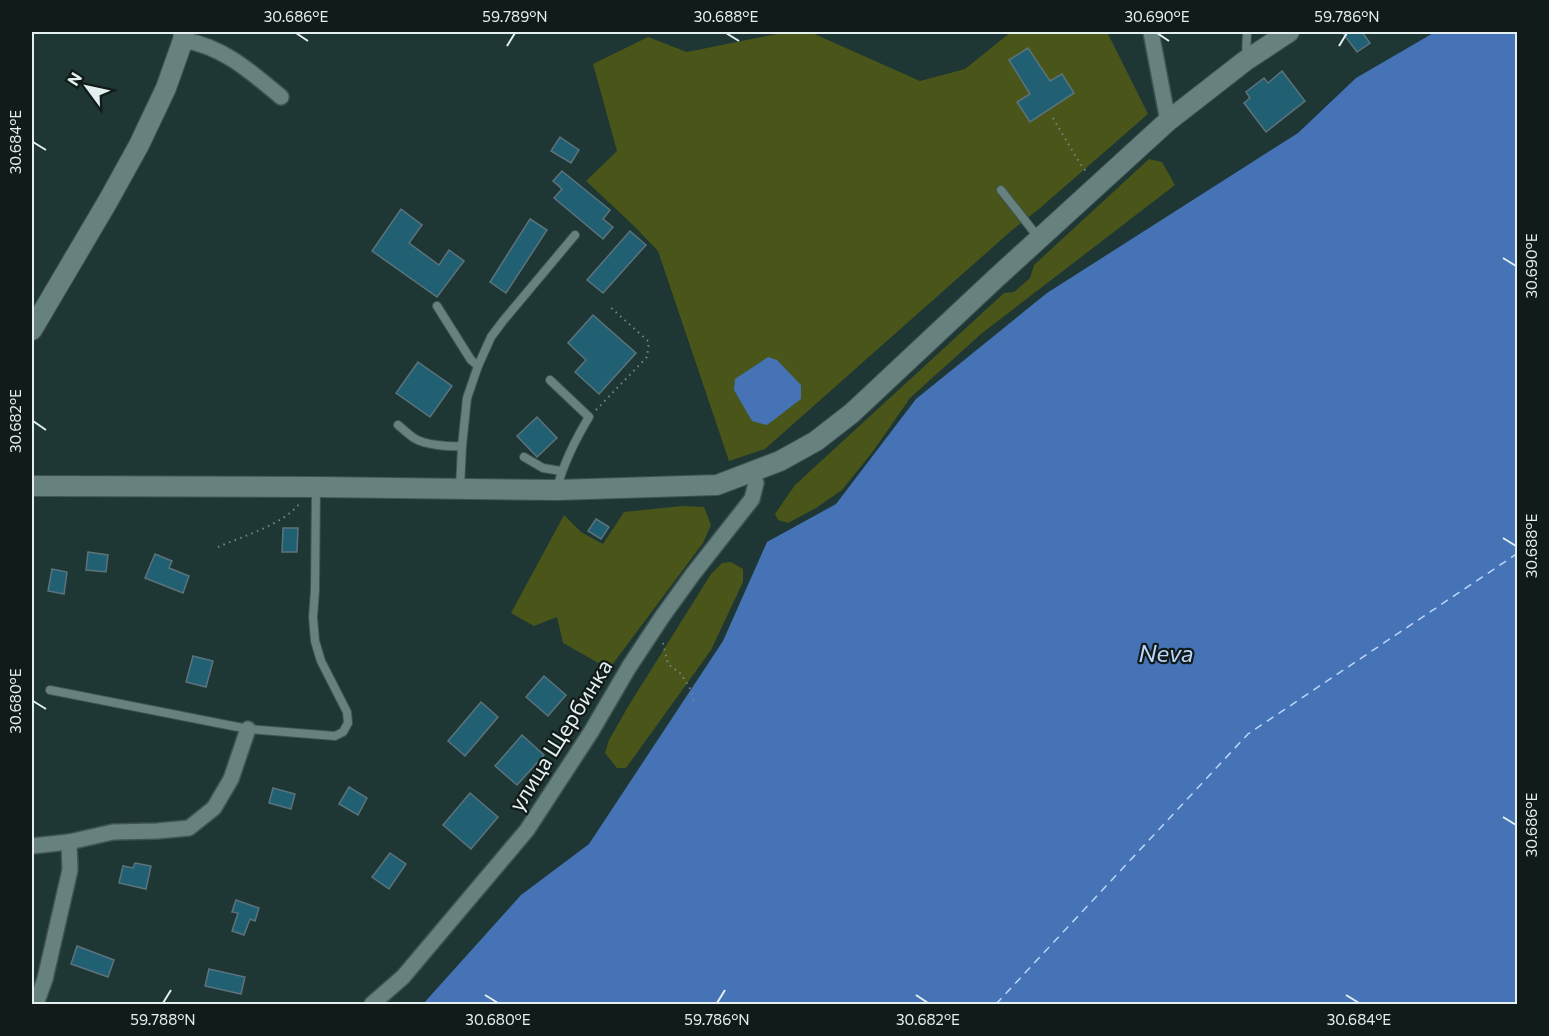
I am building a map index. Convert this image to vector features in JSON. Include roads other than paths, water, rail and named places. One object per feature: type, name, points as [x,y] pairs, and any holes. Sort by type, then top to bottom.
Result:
[{"type":"street","points":[[1151,32],[1168,120]]},
{"type":"street","points":[[32,486],[460,490],[559,480],[717,485],[780,461],[816,441],[852,413],[1168,120],[1245,61],[1289,32]]},
{"type":"street","points":[[32,330],[139,146],[166,88],[184,35],[243,65],[281,98]]},
{"type":"street","name":"улица Щербинка","points":[[372,1005],[403,977],[527,830],[656,626],[693,574],[752,499],[756,483],[752,472]]},
{"type":"street","points":[[32,846],[69,842],[113,832],[189,828],[214,808],[231,779],[248,729]]},
{"type":"street","points":[[36,1005],[45,979],[70,870],[69,842]]},
{"type":"lane","points":[[1245,61],[1246,32]]},
{"type":"lane","points":[[1000,190],[1039,238]]},
{"type":"lane","points":[[460,490],[467,398],[491,337],[575,235]]},
{"type":"lane","points":[[437,306],[471,360],[478,366]]},
{"type":"lane","points":[[524,457],[559,480],[573,445],[589,417],[550,380]]},
{"type":"lane","points":[[399,425],[416,439],[425,442],[453,447],[462,446]]},
{"type":"lane","points":[[50,690],[248,729],[335,736],[344,732],[348,723],[347,712],[321,661],[315,641],[313,618],[314,487]]},
{"type":"water","name":"Neva","points":[[1435,32],[1517,32],[1517,1004],[423,1004],[521,895],[589,844],[723,641],[767,542],[836,504],[916,399],[1047,293],[1298,133],[1356,78]]},
{"type":"water","points":[[768,357],[777,360],[801,385],[801,399],[767,425],[752,421],[734,390],[735,379]]}]
